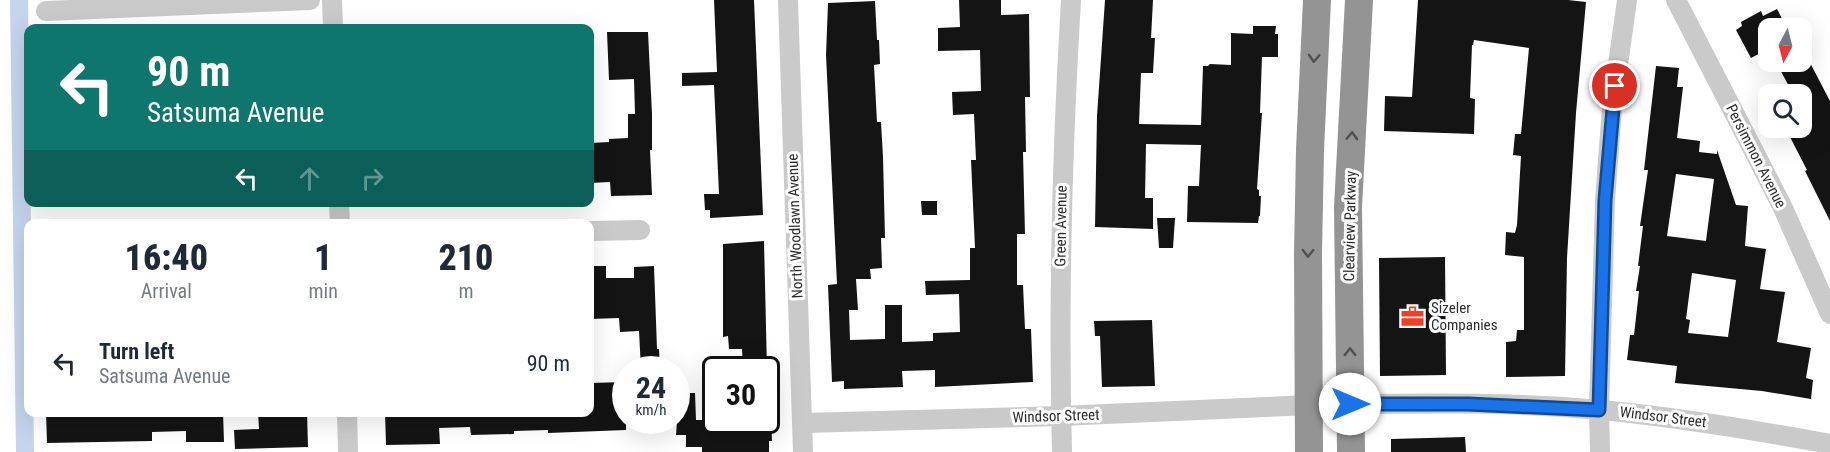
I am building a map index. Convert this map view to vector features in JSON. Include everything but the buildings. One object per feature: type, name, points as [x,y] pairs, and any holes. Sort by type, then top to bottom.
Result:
[{"type":"highway","points":[[1310,452],[1308,324],[1310,150],[1317,0]]},
{"type":"highway","name":"Clearview Parkway","points":[[1351,452],[1348,207],[1359,0]]},
{"type":"highway","points":[[1308,324],[1325,339],[1326,387],[1330,396],[1338,402],[1350,404]]},
{"type":"highway","points":[[1309,405],[1320,408],[1330,415],[1335,428],[1335,452]]},
{"type":"street","points":[[46,11],[310,0]]},
{"type":"street","points":[[332,0],[333,24]]},
{"type":"street","name":"North Woodlawn Avenue","points":[[788,0],[803,452]]},
{"type":"street","name":"Green Avenue","points":[[1062,452],[1060,244],[1071,0]]},
{"type":"street","points":[[1600,452],[1599,410],[1605,200],[1612,108],[1627,0]]},
{"type":"street","name":"Persimmon Avenue","points":[[1676,0],[1783,208],[1830,314]]},
{"type":"street","points":[[594,231],[640,230]]},
{"type":"street","name":"Windsor Street","points":[[1350,404],[1468,404],[1599,410],[1726,425],[1830,444]]},
{"type":"street","name":"Windsor Street","points":[[803,423],[1061,416],[1309,405]]},
{"type":"street","points":[[347,417],[348,452]]},
{"type":"waterway","points":[[19,0],[24,377]]},
{"type":"waterway","points":[[25,417],[25,452]]},
{"type":"place","name":"Sizeler Companies","points":[[1413,317]]},
{"type":"route","points":[[1350,404],[1468,404],[1599,410],[1605,200],[1615,86]]}]
